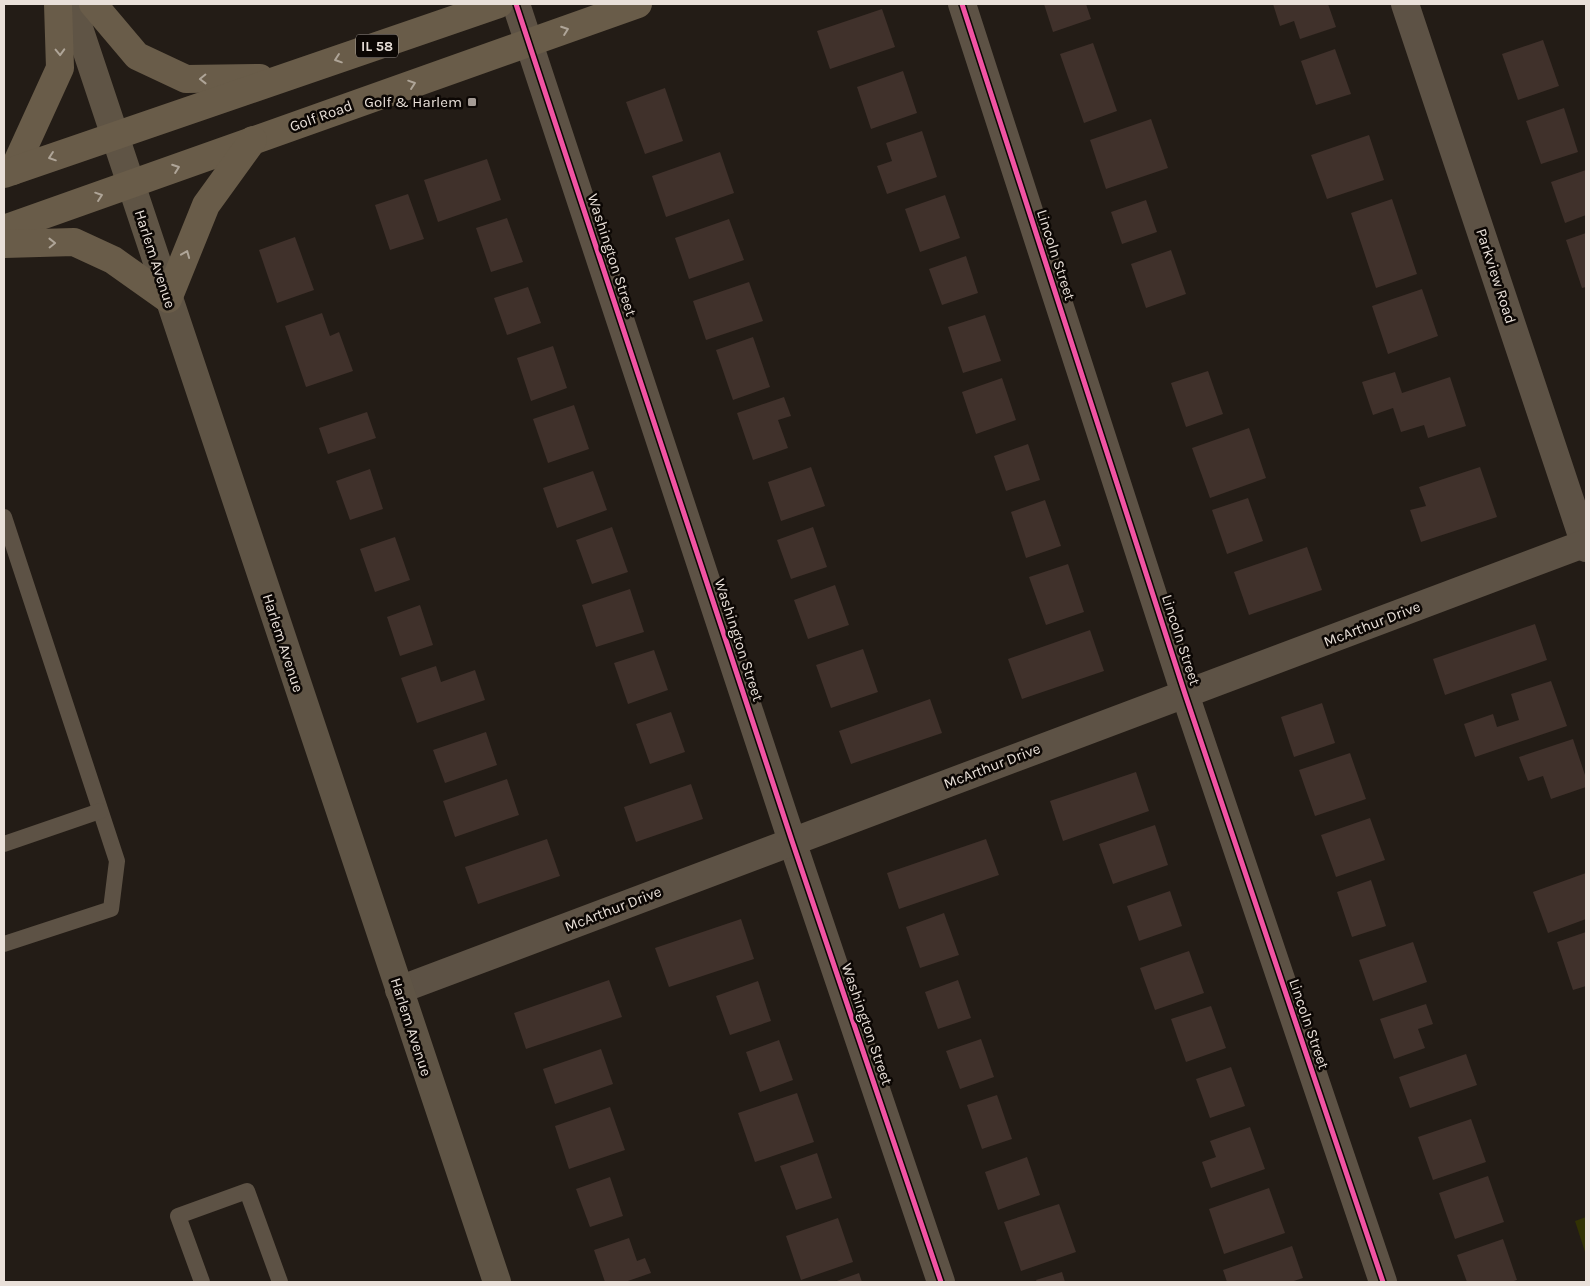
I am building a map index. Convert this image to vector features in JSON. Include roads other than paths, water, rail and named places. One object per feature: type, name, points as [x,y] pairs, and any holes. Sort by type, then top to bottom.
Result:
[{"type":"main road","points":[[8,172],[60,68],[58,4]]},
{"type":"main road","name":"Harlem Avenue","points":[[71,4],[497,1282]]},
{"type":"main road","points":[[93,4],[137,56],[186,79],[286,77]]},
{"type":"main road","name":"IL 58","points":[[8,172],[499,4]]},
{"type":"main road","name":"Golf Road","points":[[4,229],[638,4]]},
{"type":"main road","points":[[4,244],[74,242],[114,260],[168,299],[206,206],[253,140]]},
{"type":"street","name":"Washington Street","points":[[516,4],[792,841],[941,1282]]},
{"type":"street","name":"Lincoln Street","points":[[962,4],[1185,694],[1383,1282]]},
{"type":"street","name":"Parkview Road","points":[[1405,4],[1586,545]]},
{"type":"street","name":"McArthur Drive","points":[[399,990],[792,841],[1586,545]]},
{"type":"lane","points":[[4,517],[117,861],[112,908],[4,944]]},
{"type":"lane","points":[[4,844],[100,811]]},
{"type":"lane","points":[[202,1282],[178,1216],[248,1191],[280,1282]]},
{"type":"place","name":"Golf & Harlem","points":[[472,102]]}]
